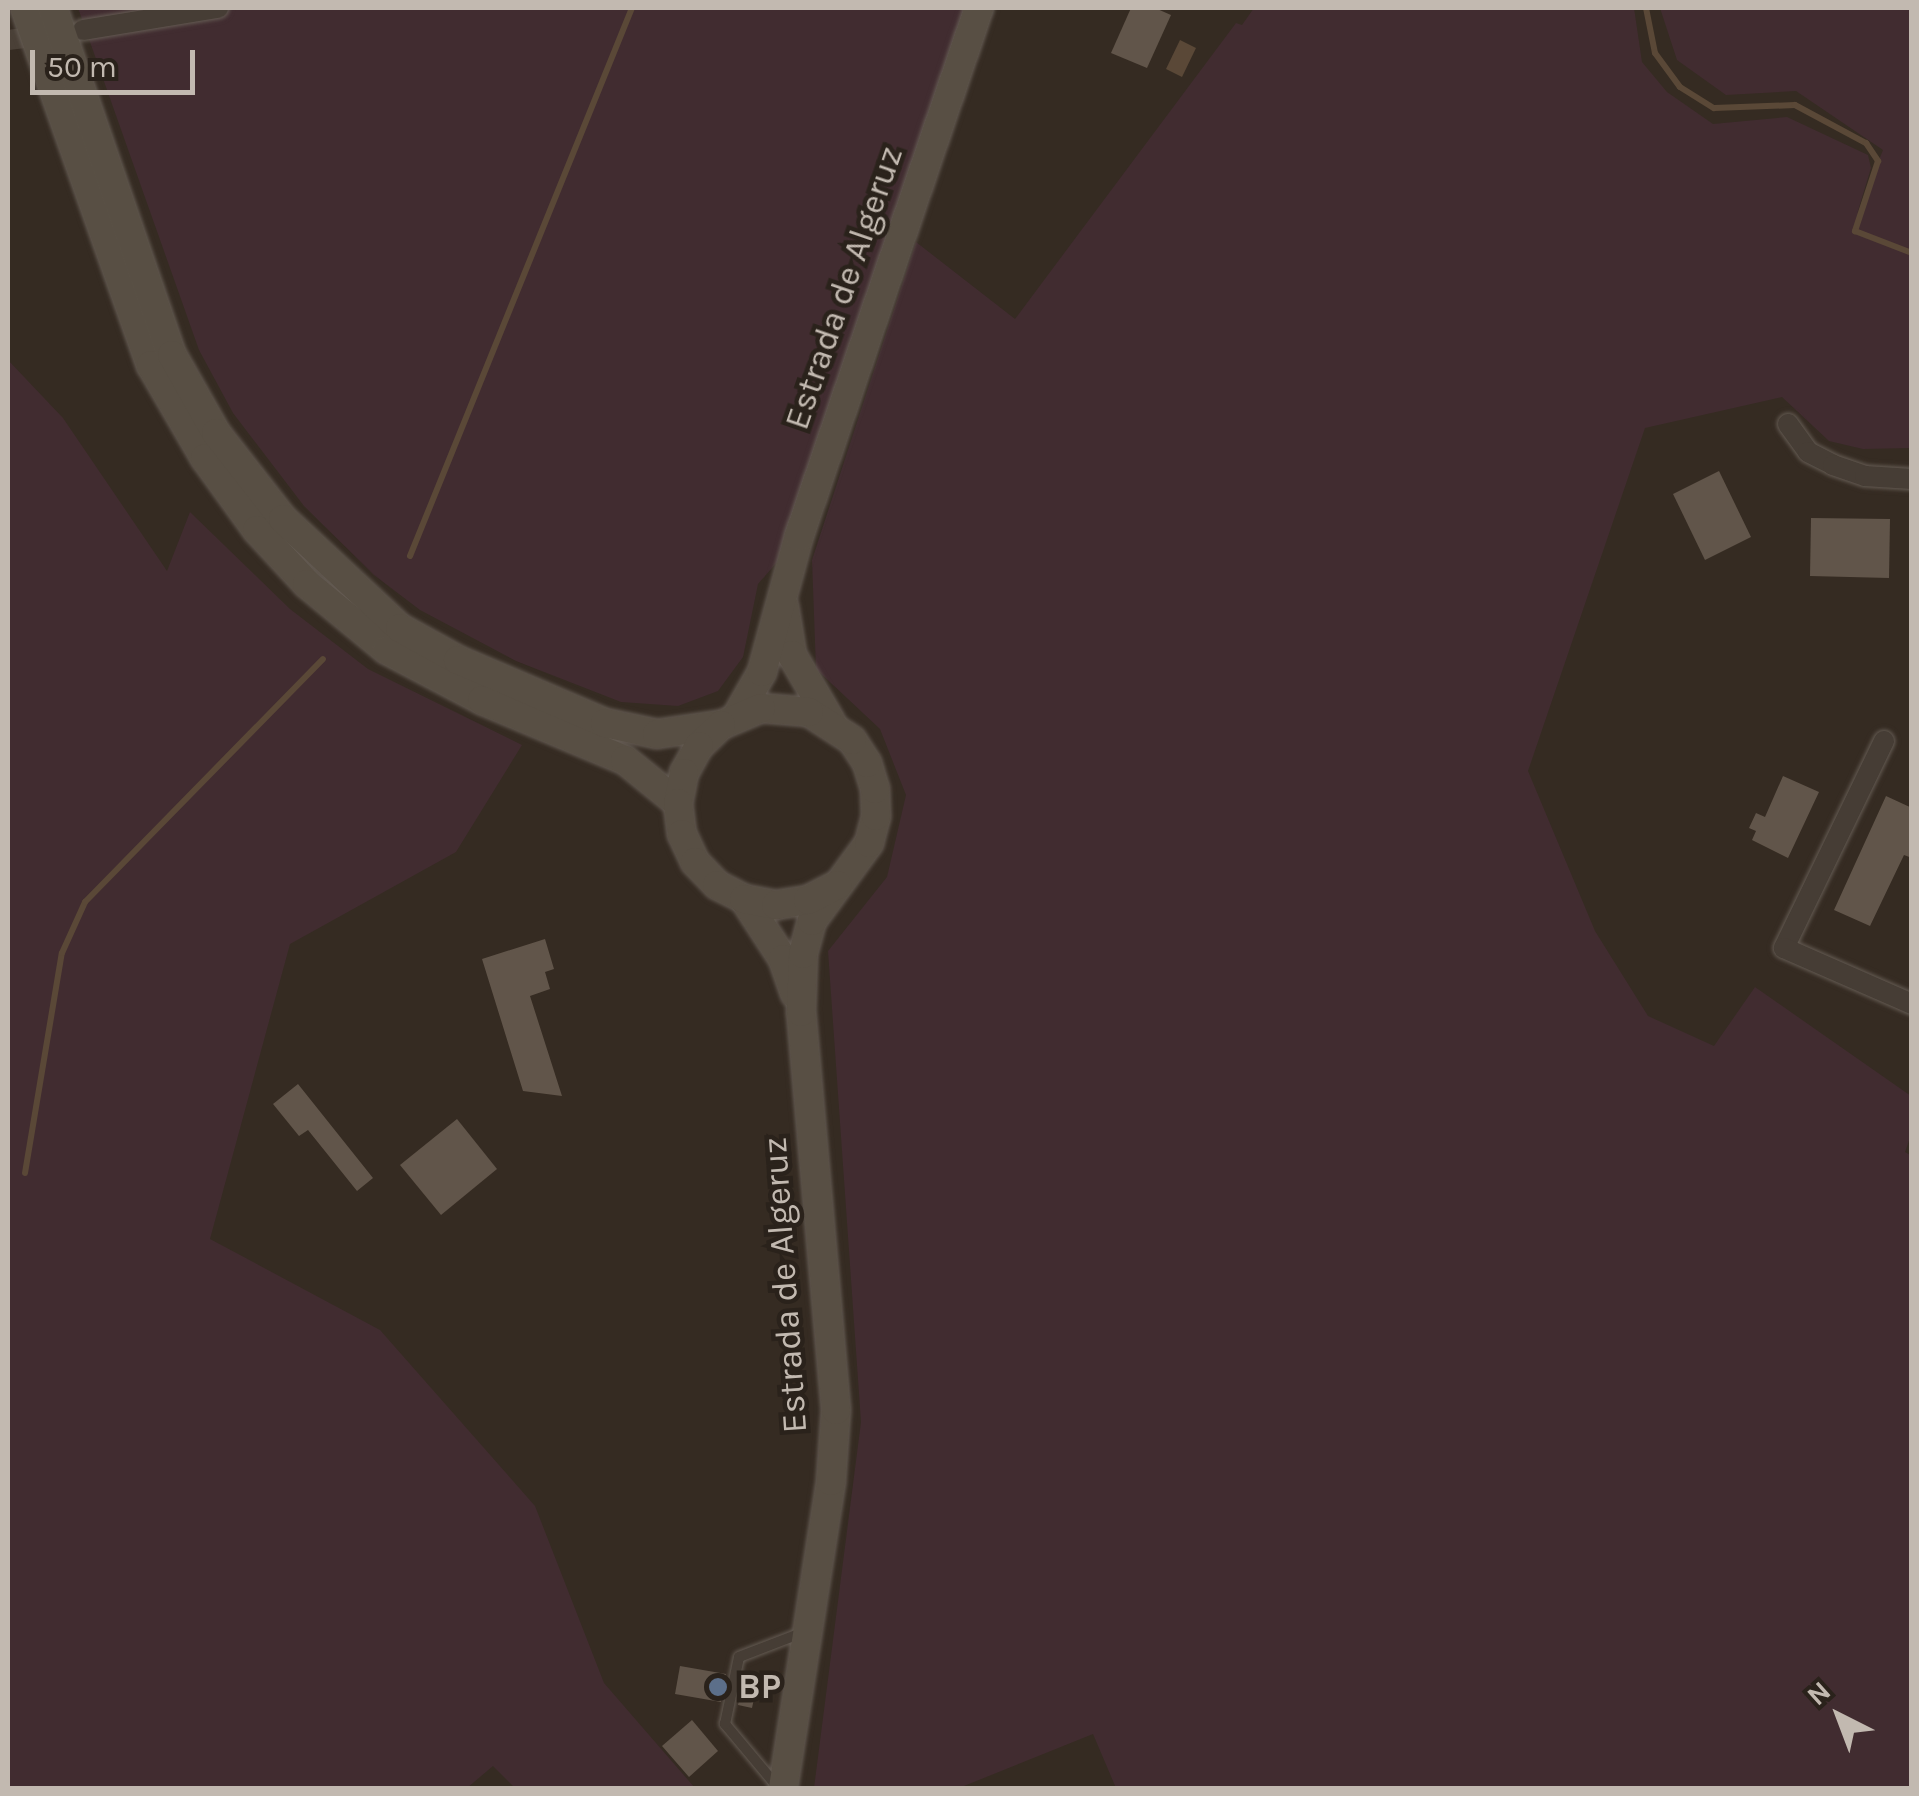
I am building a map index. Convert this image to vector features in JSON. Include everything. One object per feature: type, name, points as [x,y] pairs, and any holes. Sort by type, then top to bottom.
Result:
[{"type":"main road","points":[[25,8],[151,365],[205,458],[257,530],[308,584],[387,650],[482,700],[626,760],[678,803]]},
{"type":"main road","points":[[53,8],[172,356],[216,433],[283,519],[400,628],[458,660],[605,722],[656,734],[786,708],[832,723]]},
{"type":"main road","name":"Estrada de Algeruz","points":[[801,1012],[784,960],[744,900],[717,885],[696,862],[682,834],[678,803],[692,760],[729,720],[762,672],[783,593],[979,8]]},
{"type":"main road","name":"Estrada de Algeruz","points":[[781,1788],[832,1481],[836,1410],[801,1012],[806,938],[836,886],[870,843],[876,816],[875,789],[867,763],[852,740],[832,723],[792,655],[783,593]]},
{"type":"main road","points":[[744,900],[776,905],[808,900],[836,886]]},
{"type":"street","points":[[82,30],[218,8]]},
{"type":"street","points":[[1788,424],[1808,452],[1833,465],[1866,476],[1912,479]]},
{"type":"street","points":[[1884,741],[1784,948],[1912,1004]]},
{"type":"lane","points":[[781,1788],[725,1724],[740,1656],[805,1632]]},
{"type":"shaded area","points":[[78,8],[981,8],[784,554],[758,584],[743,657],[718,691],[678,706],[621,702],[516,661],[420,610],[374,575],[304,506],[233,413],[199,350]]},
{"type":"shaded area","points":[[1254,8],[1634,8],[1642,62],[1667,92],[1713,124],[1787,117],[1868,155],[1871,168],[1857,214],[1883,150],[1796,91],[1726,95],[1677,60],[1660,8],[1911,8],[1911,448],[1863,449],[1829,441],[1782,397],[1645,428],[1528,771],[1595,931],[1648,1016],[1714,1046],[1755,987],[1911,1096],[1911,1135],[1905,1152],[1912,1156],[1911,1788],[1116,1788],[1093,1734],[959,1788],[814,1788],[861,1422],[828,951],[887,877],[906,795],[880,729],[816,669],[812,560],[916,242],[1015,319],[1236,23],[1242,25]]},
{"type":"shaded area","points":[[1180,40],[1196,48],[1182,77],[1166,69]]},
{"type":"shaded area","points":[[8,360],[63,418],[167,571],[190,512],[290,609],[368,669],[522,745],[456,852],[290,944],[210,1239],[380,1330],[535,1506],[604,1683],[695,1788],[515,1788],[493,1766],[467,1788],[8,1788]]},
{"type":"building","points":[[1131,8],[1155,8],[1171,15],[1147,68],[1111,53]]},
{"type":"building","points":[[1719,471],[1751,537],[1705,560],[1673,494]]},
{"type":"building","points":[[1811,518],[1890,519],[1889,578],[1810,576]]},
{"type":"building","points":[[1783,776],[1819,792],[1788,858],[1752,840],[1756,831],[1749,828],[1756,813],[1765,817]]},
{"type":"building","points":[[1886,796],[1912,808],[1912,858],[1904,855],[1870,926],[1834,910]]},
{"type":"building","points":[[545,939],[554,969],[545,972],[550,989],[530,996],[562,1096],[523,1091],[482,959]]},
{"type":"building","points":[[298,1084],[373,1178],[357,1191],[308,1130],[299,1136],[273,1104]]},
{"type":"building","points":[[457,1119],[497,1169],[441,1215],[400,1165]]},
{"type":"building","points":[[680,1666],[726,1674],[721,1702],[675,1694]]},
{"type":"building","points":[[744,1677],[758,1680],[752,1708],[738,1705]]},
{"type":"building","points":[[692,1720],[718,1751],[689,1777],[662,1746]]},
{"type":"waterway","points":[[410,556],[632,8]]},
{"type":"waterway","points":[[1646,8],[1655,53],[1680,87],[1714,108],[1795,105],[1866,143],[1878,161],[1855,231],[1912,253]]},
{"type":"waterway","points":[[25,1173],[62,953],[85,902],[323,659]]},
{"type":"tunnel","points":[[8,40],[46,35]]},
{"type":"place","name":"BP","points":[[718,1687]]}]
